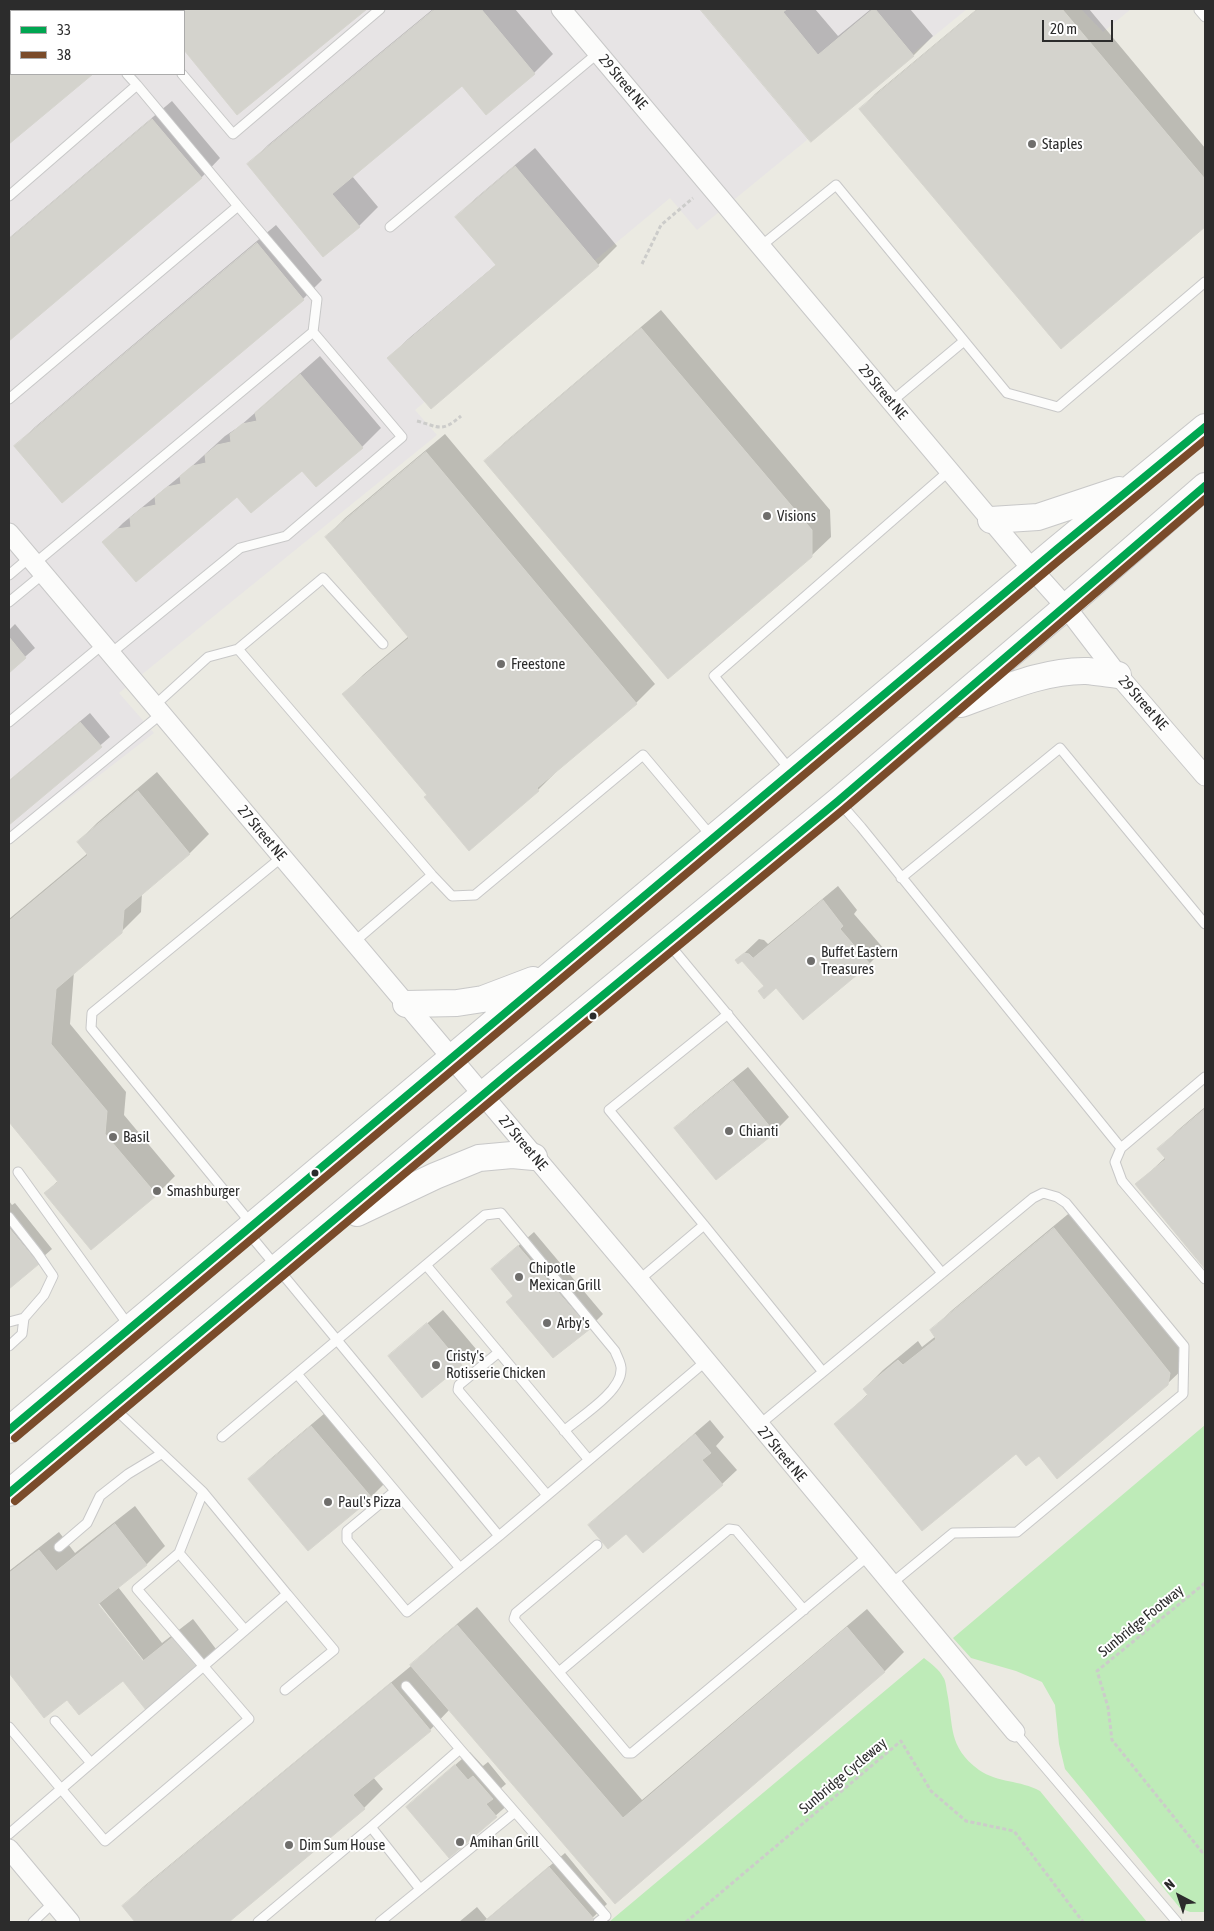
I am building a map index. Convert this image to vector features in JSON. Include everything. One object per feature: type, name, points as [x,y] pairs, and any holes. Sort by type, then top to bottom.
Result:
[{"type":"main road","points":[[9,1430],[451,1057],[1205,427]]},
{"type":"main road","points":[[991,520],[1038,517],[1134,485]]},
{"type":"main road","points":[[9,1493],[483,1094],[838,801],[1066,607],[1202,496]]},
{"type":"main road","points":[[946,709],[1025,681],[1062,673],[1086,671],[1118,674]]},
{"type":"main road","points":[[406,1004],[457,1003],[483,999],[550,974]]},
{"type":"main road","points":[[320,1231],[434,1176],[479,1158],[512,1155],[534,1157]]},
{"type":"street","name":"29 Street NE","points":[[561,9],[1032,570],[1066,607],[1118,674],[1205,776]]},
{"type":"street","name":"27 Street NE","points":[[9,533],[483,1094],[1015,1732]]},
{"type":"street","points":[[9,1850],[70,1922]]},
{"type":"lane","points":[[183,75],[233,134],[380,9]]},
{"type":"lane","points":[[390,227],[598,53]]},
{"type":"lane","points":[[9,602],[35,565],[313,332],[317,299],[127,75]]},
{"type":"lane","points":[[9,196],[136,86]]},
{"type":"lane","points":[[761,246],[836,185],[1007,393],[1058,406],[1205,282]]},
{"type":"lane","points":[[9,399],[238,206]]},
{"type":"lane","points":[[9,722],[240,548],[286,536],[402,437],[313,332]]},
{"type":"lane","points":[[891,402],[964,341]]},
{"type":"lane","points":[[792,772],[714,676],[949,471]]},
{"type":"lane","points":[[9,574],[35,565]]},
{"type":"lane","points":[[9,839],[158,710],[208,658],[238,649],[323,578],[383,644]]},
{"type":"lane","points":[[238,649],[452,896],[475,894],[643,755],[713,838]]},
{"type":"lane","points":[[901,878],[1060,748],[1205,924]]},
{"type":"lane","points":[[838,801],[1121,1148]]},
{"type":"lane","points":[[282,857],[92,1012],[91,1028],[245,1216],[246,1230],[499,1536]]},
{"type":"lane","points":[[354,942],[432,875]]},
{"type":"lane","points":[[667,942],[942,1273]]},
{"type":"lane","points":[[728,1014],[609,1110],[823,1372]]},
{"type":"lane","points":[[1205,1077],[1121,1148],[1115,1162],[1122,1181],[1205,1279]]},
{"type":"lane","points":[[18,1172],[130,1328]]},
{"type":"lane","points":[[758,1425],[1033,1198],[1044,1193],[1057,1197],[1066,1203],[1184,1346],[1183,1394],[1017,1532],[953,1533],[891,1584]]},
{"type":"lane","points":[[222,1437],[485,1215],[501,1213],[616,1351],[622,1368],[620,1378],[613,1390],[564,1431]]},
{"type":"lane","points":[[9,1217],[53,1276],[44,1295],[24,1318],[22,1334],[9,1346]]},
{"type":"lane","points":[[639,1280],[704,1225]]},
{"type":"lane","points":[[426,1265],[589,1460]]},
{"type":"lane","points":[[9,1322],[24,1318]]},
{"type":"lane","points":[[499,1352],[459,1385],[458,1390],[547,1495]]},
{"type":"lane","points":[[395,1490],[347,1531],[347,1540],[407,1612],[706,1361]]},
{"type":"lane","points":[[297,1374],[460,1568]]},
{"type":"lane","points":[[112,1406],[202,1492],[334,1650],[284,1690]]},
{"type":"lane","points":[[59,1547],[87,1523],[100,1496],[128,1474],[161,1454]]},
{"type":"lane","points":[[9,1726],[105,1841],[249,1719],[137,1589],[178,1553],[202,1492]]},
{"type":"lane","points":[[559,1672],[729,1529],[736,1530],[804,1610]]},
{"type":"lane","points":[[597,1545],[516,1613],[514,1619],[627,1753],[632,1753],[868,1556]]},
{"type":"lane","points":[[178,1553],[245,1630]]},
{"type":"lane","points":[[9,1834],[287,1594]]},
{"type":"lane","points":[[406,1686],[606,1916],[598,1922]]},
{"type":"lane","points":[[55,1720],[91,1763]]},
{"type":"lane","points":[[1015,1732],[1177,1922]]},
{"type":"lane","points":[[258,1922],[371,1828],[460,1749]]},
{"type":"lane","points":[[380,1922],[515,1812]]},
{"type":"lane","points":[[371,1828],[420,1889]]},
{"type":"lane","points":[[33,1922],[54,1902]]},
{"type":"path","points":[[642,264],[661,225],[709,185]]},
{"type":"path","points":[[417,421],[438,428],[449,426],[461,416]]},
{"type":"path","name":"Sunbridge Footway","points":[[1205,1583],[1098,1671],[1108,1707],[1112,1740],[1202,1852],[1205,1850]]},
{"type":"path","name":"Sunbridge Cycleway","points":[[686,1922],[902,1741],[931,1791],[966,1821],[1014,1831],[1083,1922]]},
{"type":"shaded area","points":[[9,9],[967,9],[697,230],[670,198],[415,410],[437,435],[119,693],[154,733],[9,845]]},
{"type":"shaded area","points":[[1081,9],[1131,9],[1103,32]]},
{"type":"green space","points":[[1205,1425],[1205,1912],[1190,1912],[1180,1908],[1065,1769],[1059,1744],[1055,1705],[1042,1682],[1016,1671],[971,1658],[953,1638]]},
{"type":"green space","points":[[924,1658],[942,1674],[945,1680],[954,1735],[961,1752],[979,1770],[986,1774],[1040,1791],[1147,1922],[609,1922]]},
{"type":"building","points":[[58,9],[59,10],[30,10]]},
{"type":"building","points":[[367,9],[237,115],[185,51],[185,10],[154,10]]},
{"type":"building","points":[[435,9],[481,9],[535,74],[486,115],[462,86],[332,194],[360,227],[323,257],[247,164]]},
{"type":"building","points":[[700,9],[787,9],[783,12],[818,55],[875,9],[914,56],[811,142]]},
{"type":"building","name":"Staples","points":[[978,9],[1062,9],[1205,179],[1205,227],[1061,349],[859,109]]},
{"type":"building","points":[[9,29],[10,75],[92,75],[9,144]]},
{"type":"building","points":[[152,119],[202,178],[9,341],[9,239]]},
{"type":"building","points":[[515,166],[599,266],[431,409],[387,358],[496,265],[455,217]]},
{"type":"building","points":[[257,243],[304,300],[62,503],[14,446]]},
{"type":"building","points":[[641,328],[812,530],[812,557],[668,679],[484,461]]},
{"type":"building","points":[[300,374],[363,448],[316,487],[302,471],[251,513],[237,497],[136,582],[102,542],[117,529],[131,527],[130,518],[142,508],[156,505],[155,497],[167,487],[181,484],[180,476],[192,466],[206,463],[205,455],[217,445],[231,442],[230,434],[242,424],[257,421],[255,413]]},
{"type":"building","points":[[426,452],[637,704],[537,788],[539,791],[469,851],[424,797],[427,795],[342,694],[409,638],[325,537]]},
{"type":"building","points":[[9,637],[26,658],[9,673]]},
{"type":"building","points":[[80,722],[102,747],[9,825],[9,781]]},
{"type":"building","points":[[138,791],[190,854],[124,910],[122,933],[56,989],[51,1044],[107,1111],[105,1134],[156,1194],[156,1196],[91,1250],[44,1193],[58,1182],[9,1122],[9,921],[88,855],[77,842]]},
{"type":"building","points":[[823,900],[843,926],[840,929],[870,964],[803,1020],[776,988],[764,999],[758,991],[764,986],[742,961],[738,964],[735,960],[744,953],[749,954],[753,958]]},
{"type":"building","points":[[733,1081],[775,1133],[716,1180],[674,1128]]},
{"type":"building","points":[[1205,1109],[1205,1269],[1135,1184],[1166,1159],[1157,1149]]},
{"type":"building","points":[[9,1228],[39,1264],[9,1289]]},
{"type":"building","points":[[1054,1228],[1170,1373],[1168,1385],[1057,1479],[1039,1456],[1026,1466],[1016,1454],[922,1531],[834,1424],[868,1395],[863,1389],[898,1360],[903,1365],[936,1339],[930,1330]]},
{"type":"building","points":[[518,1246],[590,1329],[553,1358],[506,1302],[513,1296],[491,1269]]},
{"type":"building","points":[[427,1323],[462,1365],[422,1398],[388,1356]]},
{"type":"building","points":[[311,1426],[372,1498],[308,1551],[248,1479]]},
{"type":"building","points":[[695,1434],[711,1453],[702,1460],[723,1485],[643,1553],[626,1534],[608,1549],[588,1525]]},
{"type":"building","points":[[115,1524],[147,1565],[98,1604],[143,1661],[173,1637],[198,1669],[146,1710],[123,1681],[79,1715],[67,1700],[44,1718],[9,1673],[9,1573],[39,1550],[56,1571]]},
{"type":"building","points":[[457,1625],[623,1818],[847,1627],[885,1672],[615,1904],[410,1665]]},
{"type":"building","points":[[391,1683],[431,1731],[353,1795],[365,1809],[229,1922],[135,1922],[122,1906]]},
{"type":"building","points":[[455,1765],[468,1780],[473,1776],[493,1799],[486,1804],[497,1817],[449,1858],[406,1807]]},
{"type":"building","points":[[549,1867],[594,1919],[590,1922],[484,1922]]},
{"type":"transit line","name":"33","points":[[9,1430],[1057,549],[1205,427]]},
{"type":"transit line","name":"38","points":[[15,1438],[1063,557],[1205,440]]},
{"type":"transit line","name":"33","points":[[9,1493],[510,1072],[838,801],[1205,486]]},
{"type":"transit line","name":"38","points":[[15,1501],[516,1080],[844,809],[1205,499]]},
{"type":"place","name":"Staples","points":[[1032,144]]},
{"type":"place","name":"Visions","points":[[767,516]]},
{"type":"place","name":"Freestone","points":[[501,664]]},
{"type":"place","name":"Buffet Eastern Treasures","points":[[811,961]]},
{"type":"place","name":"Chianti","points":[[729,1131]]},
{"type":"place","name":"Basil","points":[[113,1137]]},
{"type":"place","name":"Smashburger","points":[[157,1191]]},
{"type":"place","name":"Chipotle Mexican Grill","points":[[519,1277]]},
{"type":"place","name":"Arby's","points":[[547,1323]]},
{"type":"place","name":"Cristy's Rotisserie Chicken","points":[[436,1365]]},
{"type":"place","name":"Paul's Pizza","points":[[328,1502]]},
{"type":"place","name":"Amihan Grill","points":[[460,1842]]},
{"type":"place","name":"Dim Sum House","points":[[289,1845]]}]
